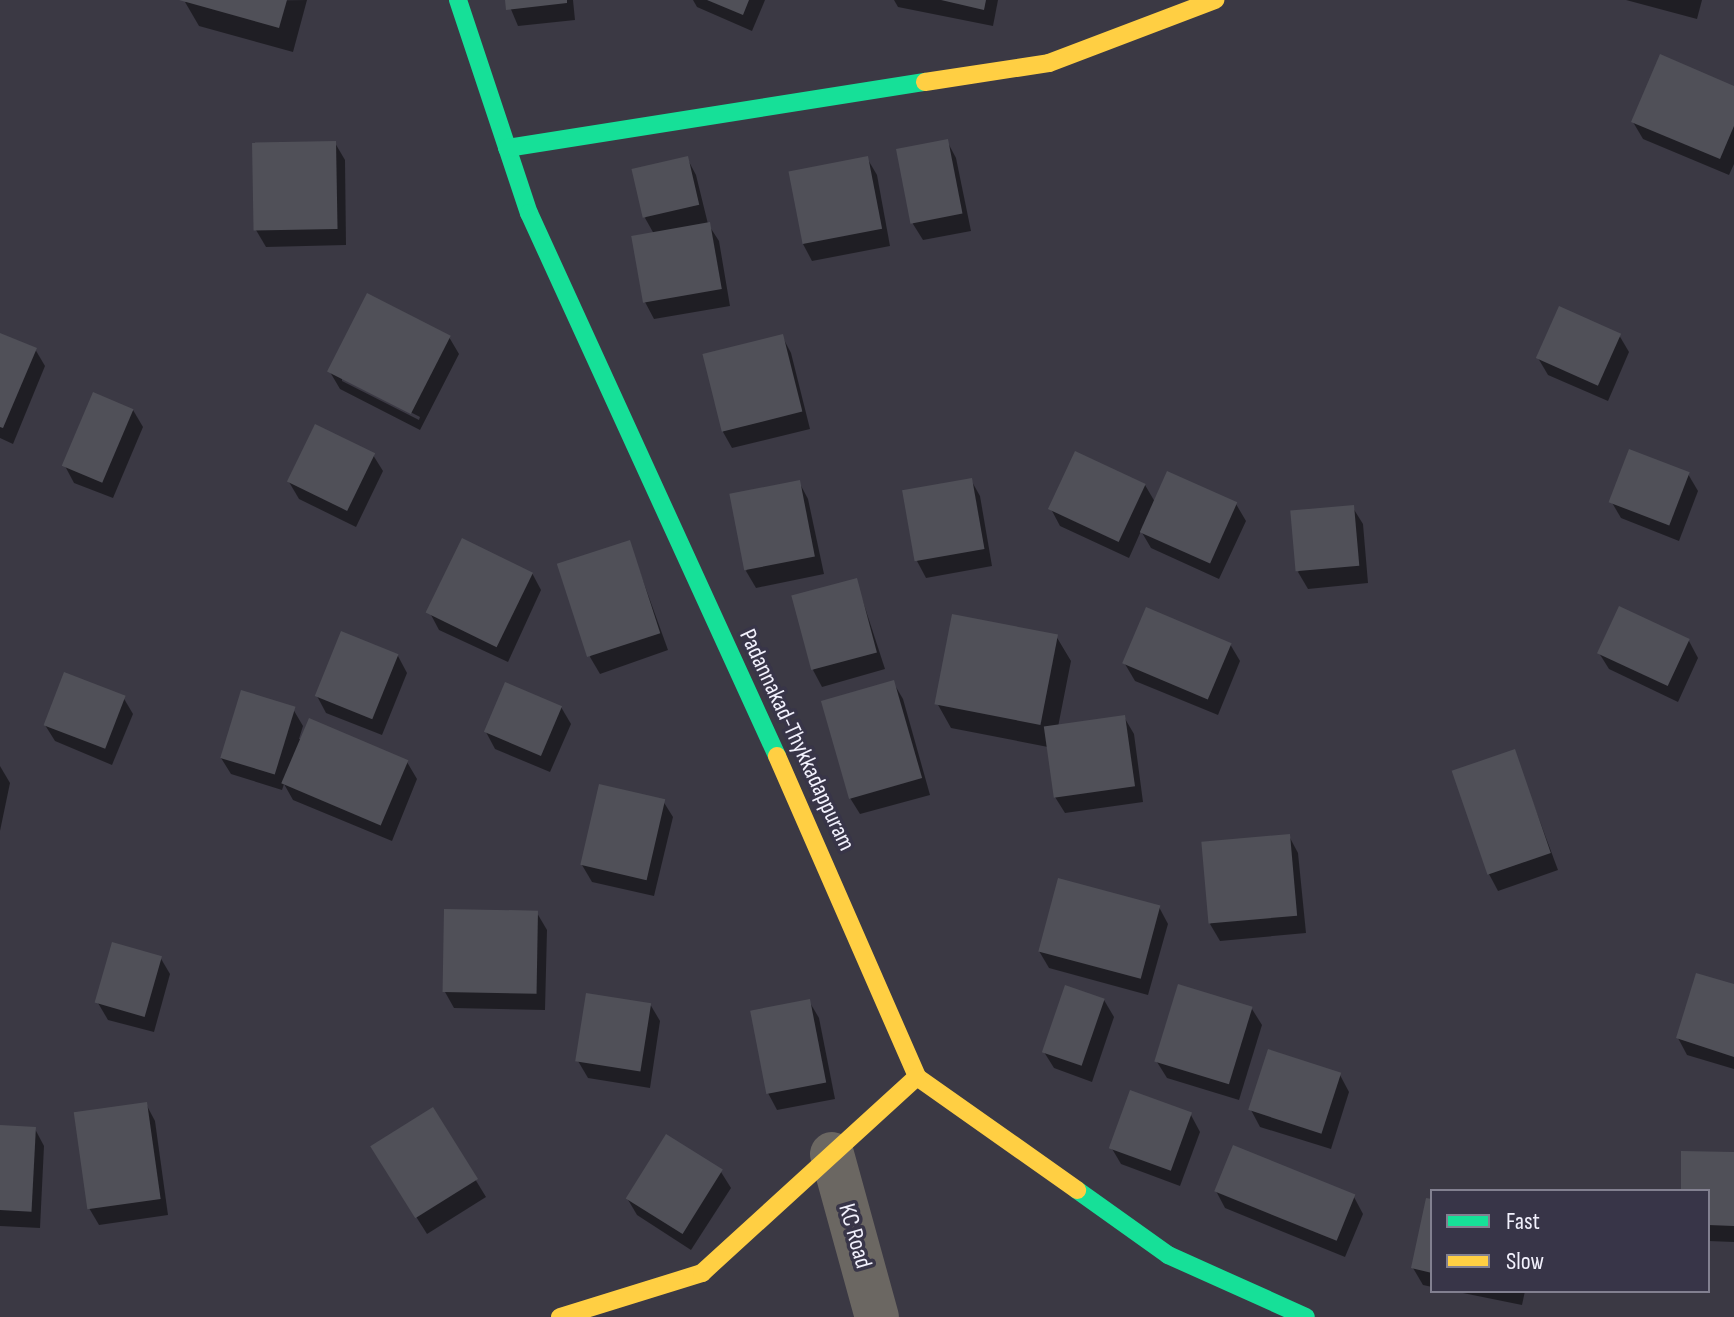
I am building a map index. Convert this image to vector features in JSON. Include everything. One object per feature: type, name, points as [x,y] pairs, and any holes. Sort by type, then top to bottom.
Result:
[{"type":"main road","name":"Padannakad-Thykkadappuram","points":[[458,0],[529,213],[819,845],[917,1077]]},
{"type":"main road","points":[[507,148],[1049,63],[1215,0]]},
{"type":"main road","points":[[560,1317],[702,1273],[917,1077],[1168,1255],[1306,1317]]},
{"type":"street","name":"KC Road","points":[[832,1154],[877,1317]]},
{"type":"building","points":[[179,0],[287,0],[279,28]]},
{"type":"building","points":[[505,0],[567,0],[567,3],[506,10]]},
{"type":"building","points":[[707,0],[749,0],[743,15]]},
{"type":"building","points":[[941,0],[986,0],[984,10]]},
{"type":"building","points":[[1660,54],[1734,86],[1734,126],[1720,159],[1631,122]]},
{"type":"building","points":[[948,139],[963,214],[910,224],[896,149]]},
{"type":"building","points":[[336,141],[338,229],[254,230],[252,142]]},
{"type":"building","points":[[688,156],[699,205],[643,218],[631,169]]},
{"type":"building","points":[[868,156],[882,229],[803,244],[788,171]]},
{"type":"building","points":[[710,222],[722,289],[643,303],[631,236]]},
{"type":"building","points":[[367,293],[451,336],[411,414],[327,371]]},
{"type":"building","points":[[1559,306],[1621,334],[1598,386],[1536,358]]},
{"type":"building","points":[[0,333],[37,348],[3,428],[0,427]]},
{"type":"building","points":[[783,334],[802,412],[722,432],[702,354]]},
{"type":"building","points":[[93,392],[134,409],[102,483],[62,466]]},
{"type":"building","points":[[315,424],[375,453],[347,511],[287,482]]},
{"type":"building","points":[[1629,449],[1690,472],[1669,526],[1609,502]]},
{"type":"building","points":[[1075,451],[1146,484],[1119,542],[1048,509]]},
{"type":"building","points":[[1167,471],[1237,502],[1210,564],[1140,532]]},
{"type":"building","points":[[972,478],[985,549],[915,561],[902,490]]},
{"type":"building","points":[[800,480],[815,557],[744,570],[729,494]]},
{"type":"building","points":[[1354,505],[1359,566],[1296,571],[1290,511]]},
{"type":"building","points":[[462,538],[533,573],[497,647],[426,613]]},
{"type":"building","points":[[630,540],[660,633],[587,657],[557,564]]},
{"type":"building","points":[[857,578],[877,652],[811,670],[791,596]]},
{"type":"building","points":[[1619,606],[1690,639],[1668,686],[1597,653]]},
{"type":"building","points":[[1146,607],[1232,643],[1208,699],[1122,663]]},
{"type":"building","points":[[952,614],[1058,635],[1040,725],[934,704]]},
{"type":"building","points":[[341,631],[398,654],[372,719],[315,696]]},
{"type":"building","points":[[64,672],[126,696],[105,749],[44,725]]},
{"type":"building","points":[[894,680],[922,778],[849,799],[821,701]]},
{"type":"building","points":[[505,682],[562,706],[541,756],[484,732]]},
{"type":"building","points":[[241,690],[296,707],[275,775],[220,758]]},
{"type":"building","points":[[1125,715],[1135,786],[1054,798],[1044,726]]},
{"type":"building","points":[[309,718],[408,760],[381,826],[281,783]]},
{"type":"building","points":[[1515,749],[1551,853],[1487,875],[1452,771]]},
{"type":"building","points":[[599,784],[665,799],[647,880],[580,865]]},
{"type":"building","points":[[1290,834],[1297,916],[1208,923],[1201,842]]},
{"type":"building","points":[[1058,878],[1160,905],[1141,979],[1038,951]]},
{"type":"building","points":[[444,909],[538,911],[537,994],[443,992]]},
{"type":"building","points":[[112,942],[162,956],[145,1017],[95,1003]]},
{"type":"building","points":[[1696,973],[1734,984],[1734,1057],[1676,1038]]},
{"type":"building","points":[[1178,984],[1253,1007],[1229,1084],[1154,1061]]},
{"type":"building","points":[[1065,985],[1105,999],[1082,1066],[1042,1052]]},
{"type":"building","points":[[586,993],[651,1003],[640,1071],[575,1061]]},
{"type":"building","points":[[810,999],[826,1082],[766,1094],[750,1011]]},
{"type":"building","points":[[1268,1049],[1341,1073],[1321,1134],[1248,1110]]},
{"type":"building","points":[[1130,1090],[1192,1113],[1171,1171],[1109,1148]]},
{"type":"building","points":[[147,1102],[161,1199],[87,1209],[74,1112]]},
{"type":"building","points":[[433,1107],[478,1179],[415,1218],[370,1146]]},
{"type":"building","points":[[0,1125],[36,1127],[32,1212],[0,1210]]},
{"type":"building","points":[[666,1134],[723,1170],[683,1234],[626,1198]]},
{"type":"building","points":[[1233,1145],[1355,1194],[1337,1241],[1214,1191]]},
{"type":"building","points":[[1681,1151],[1734,1152],[1734,1226],[1710,1225],[1710,1189],[1681,1189]]},
{"type":"building","points":[[1426,1198],[1430,1199],[1430,1273],[1411,1268]]},
{"type":"traffic: fast","points":[[458,0],[529,213],[777,756]]},
{"type":"traffic: fast","points":[[507,148],[925,82]]},
{"type":"traffic: fast","points":[[1077,1190],[1168,1255],[1306,1317]]},
{"type":"traffic: slow","points":[[925,82],[1049,63],[1215,0]]},
{"type":"traffic: slow","points":[[777,756],[917,1077],[1077,1190]]},
{"type":"traffic: slow","points":[[560,1317],[702,1273],[917,1077]]}]
